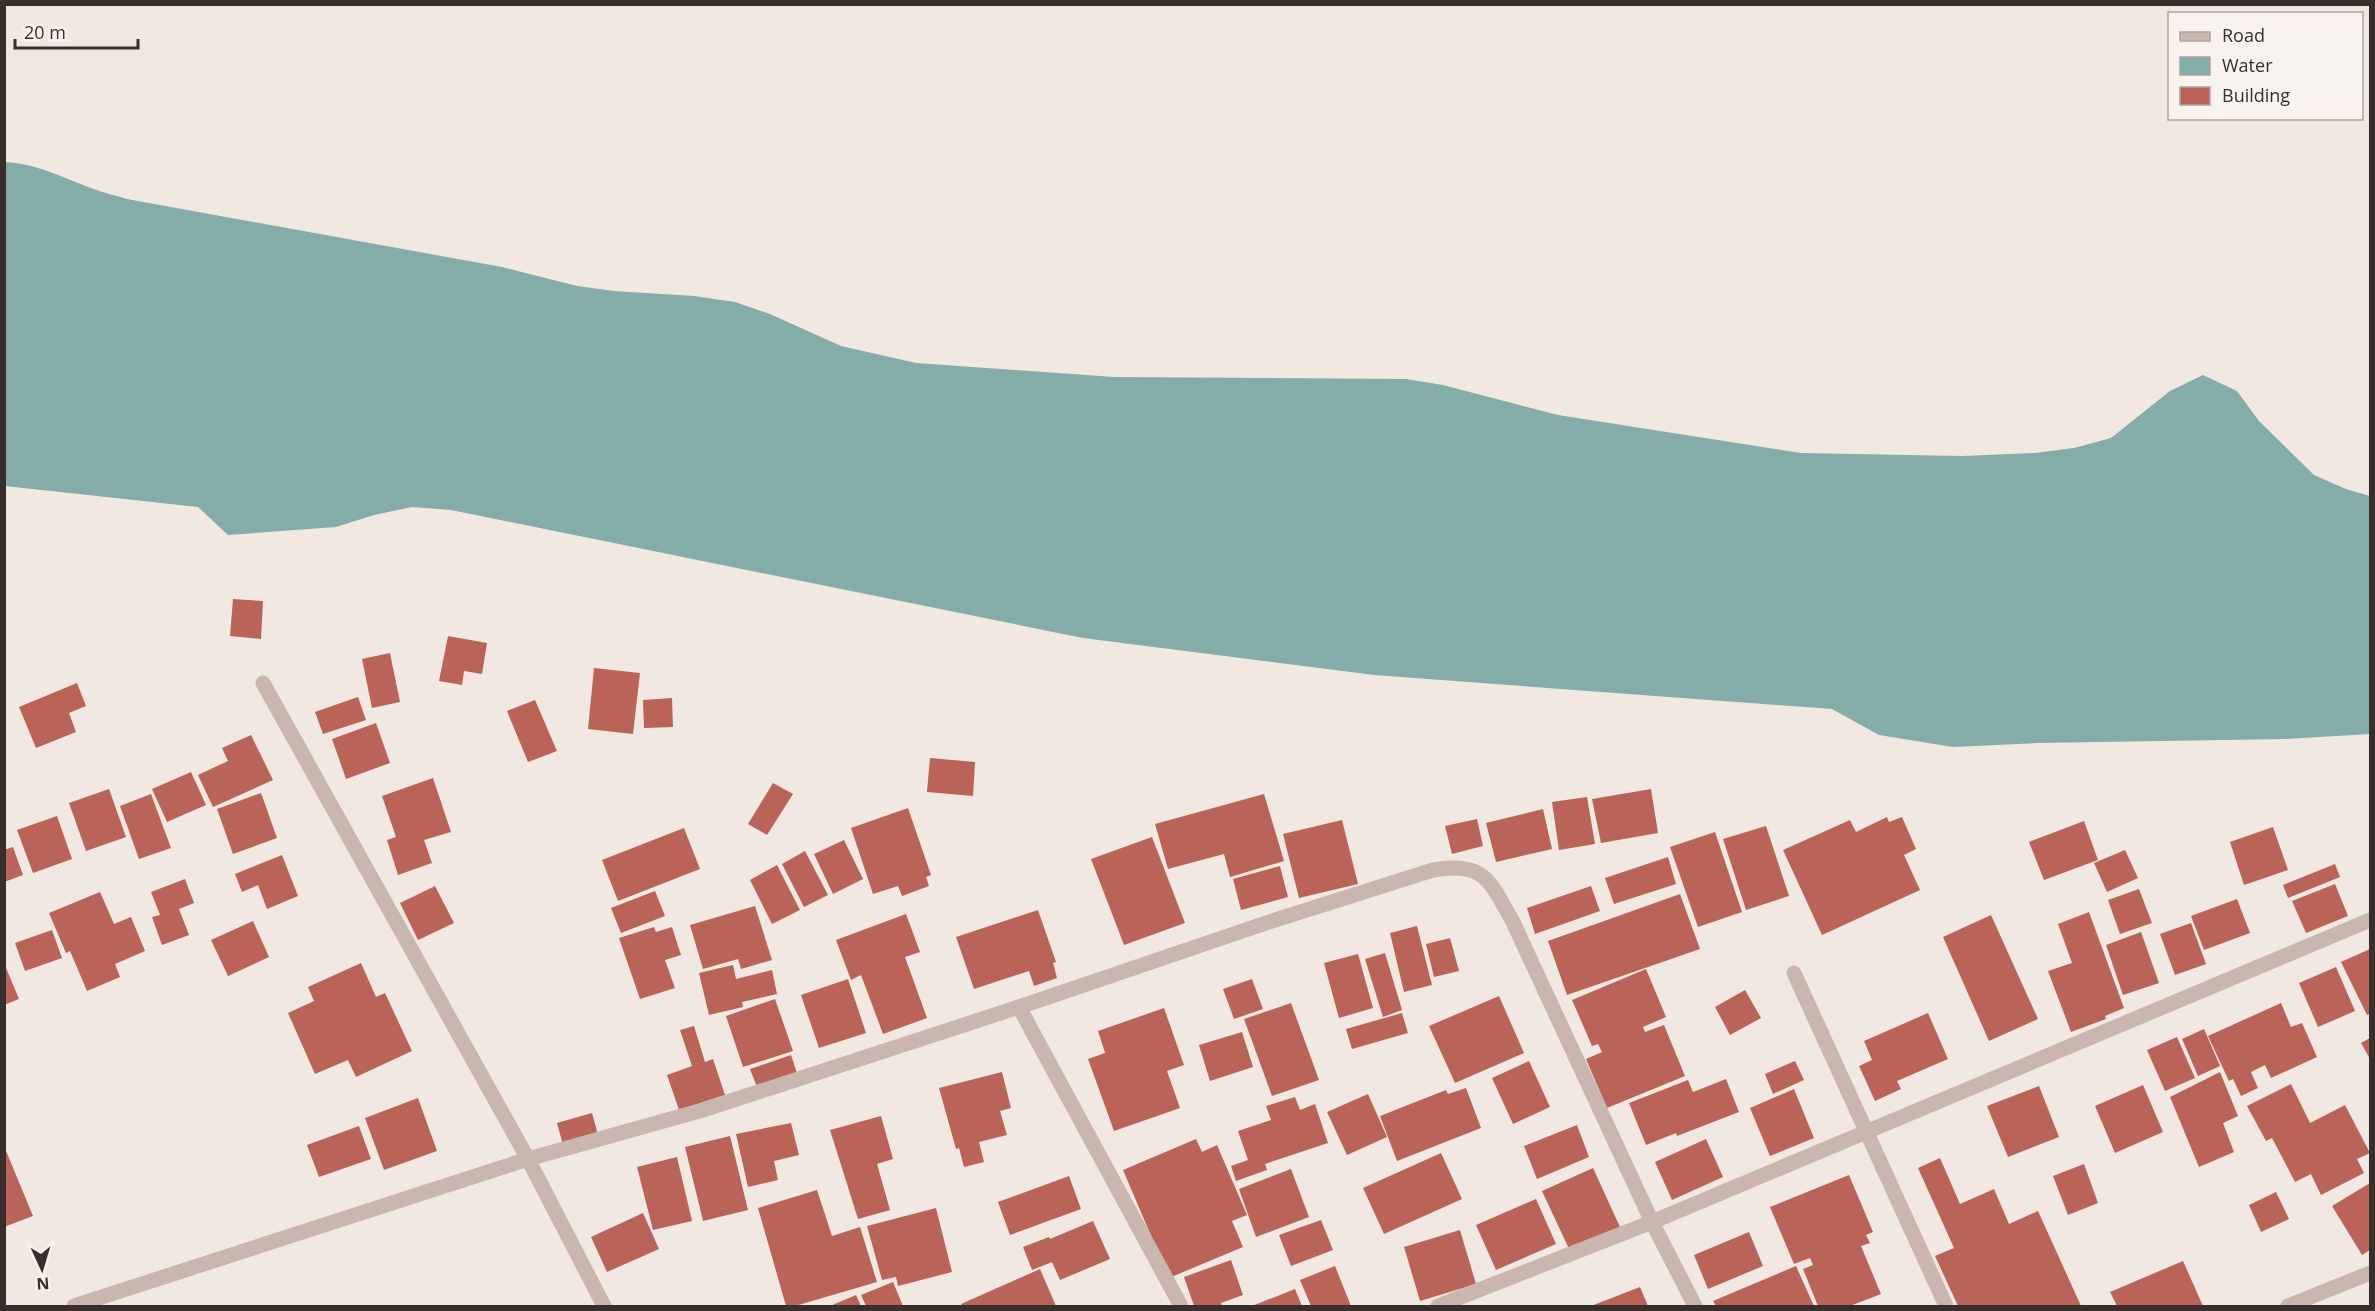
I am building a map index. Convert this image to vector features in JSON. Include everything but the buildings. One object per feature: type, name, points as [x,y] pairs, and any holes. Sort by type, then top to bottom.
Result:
[{"type":"street","points":[[263,683],[528,1159],[604,1306]]},
{"type":"street","points":[[74,1306],[528,1159],[703,1110],[1019,1007],[1266,922],[1433,870],[1451,867],[1468,869],[1489,879],[1513,922],[1652,1222],[1695,1306]]},
{"type":"street","points":[[1438,1306],[1652,1222],[2370,920]]},
{"type":"street","points":[[1794,973],[1947,1306]]},
{"type":"street","points":[[1019,1007],[1181,1306]]},
{"type":"street","points":[[2288,1306],[2370,1273]]},
{"type":"water","points":[[5,162],[39,168],[96,190],[127,199],[502,267],[577,286],[614,291],[694,296],[735,302],[770,314],[841,346],[916,363],[1114,377],[1406,379],[1443,385],[1558,415],[1801,453],[1962,456],[2035,453],[2074,448],[2111,438],[2170,391],[2203,375],[2237,391],[2259,421],[2314,475],[2346,489],[2370,496],[2370,734],[2286,739],[2037,743],[1953,747],[1879,735],[1832,709],[1374,675],[1083,638],[451,510],[412,507],[374,515],[336,527],[228,535],[198,507],[5,486]]}]
